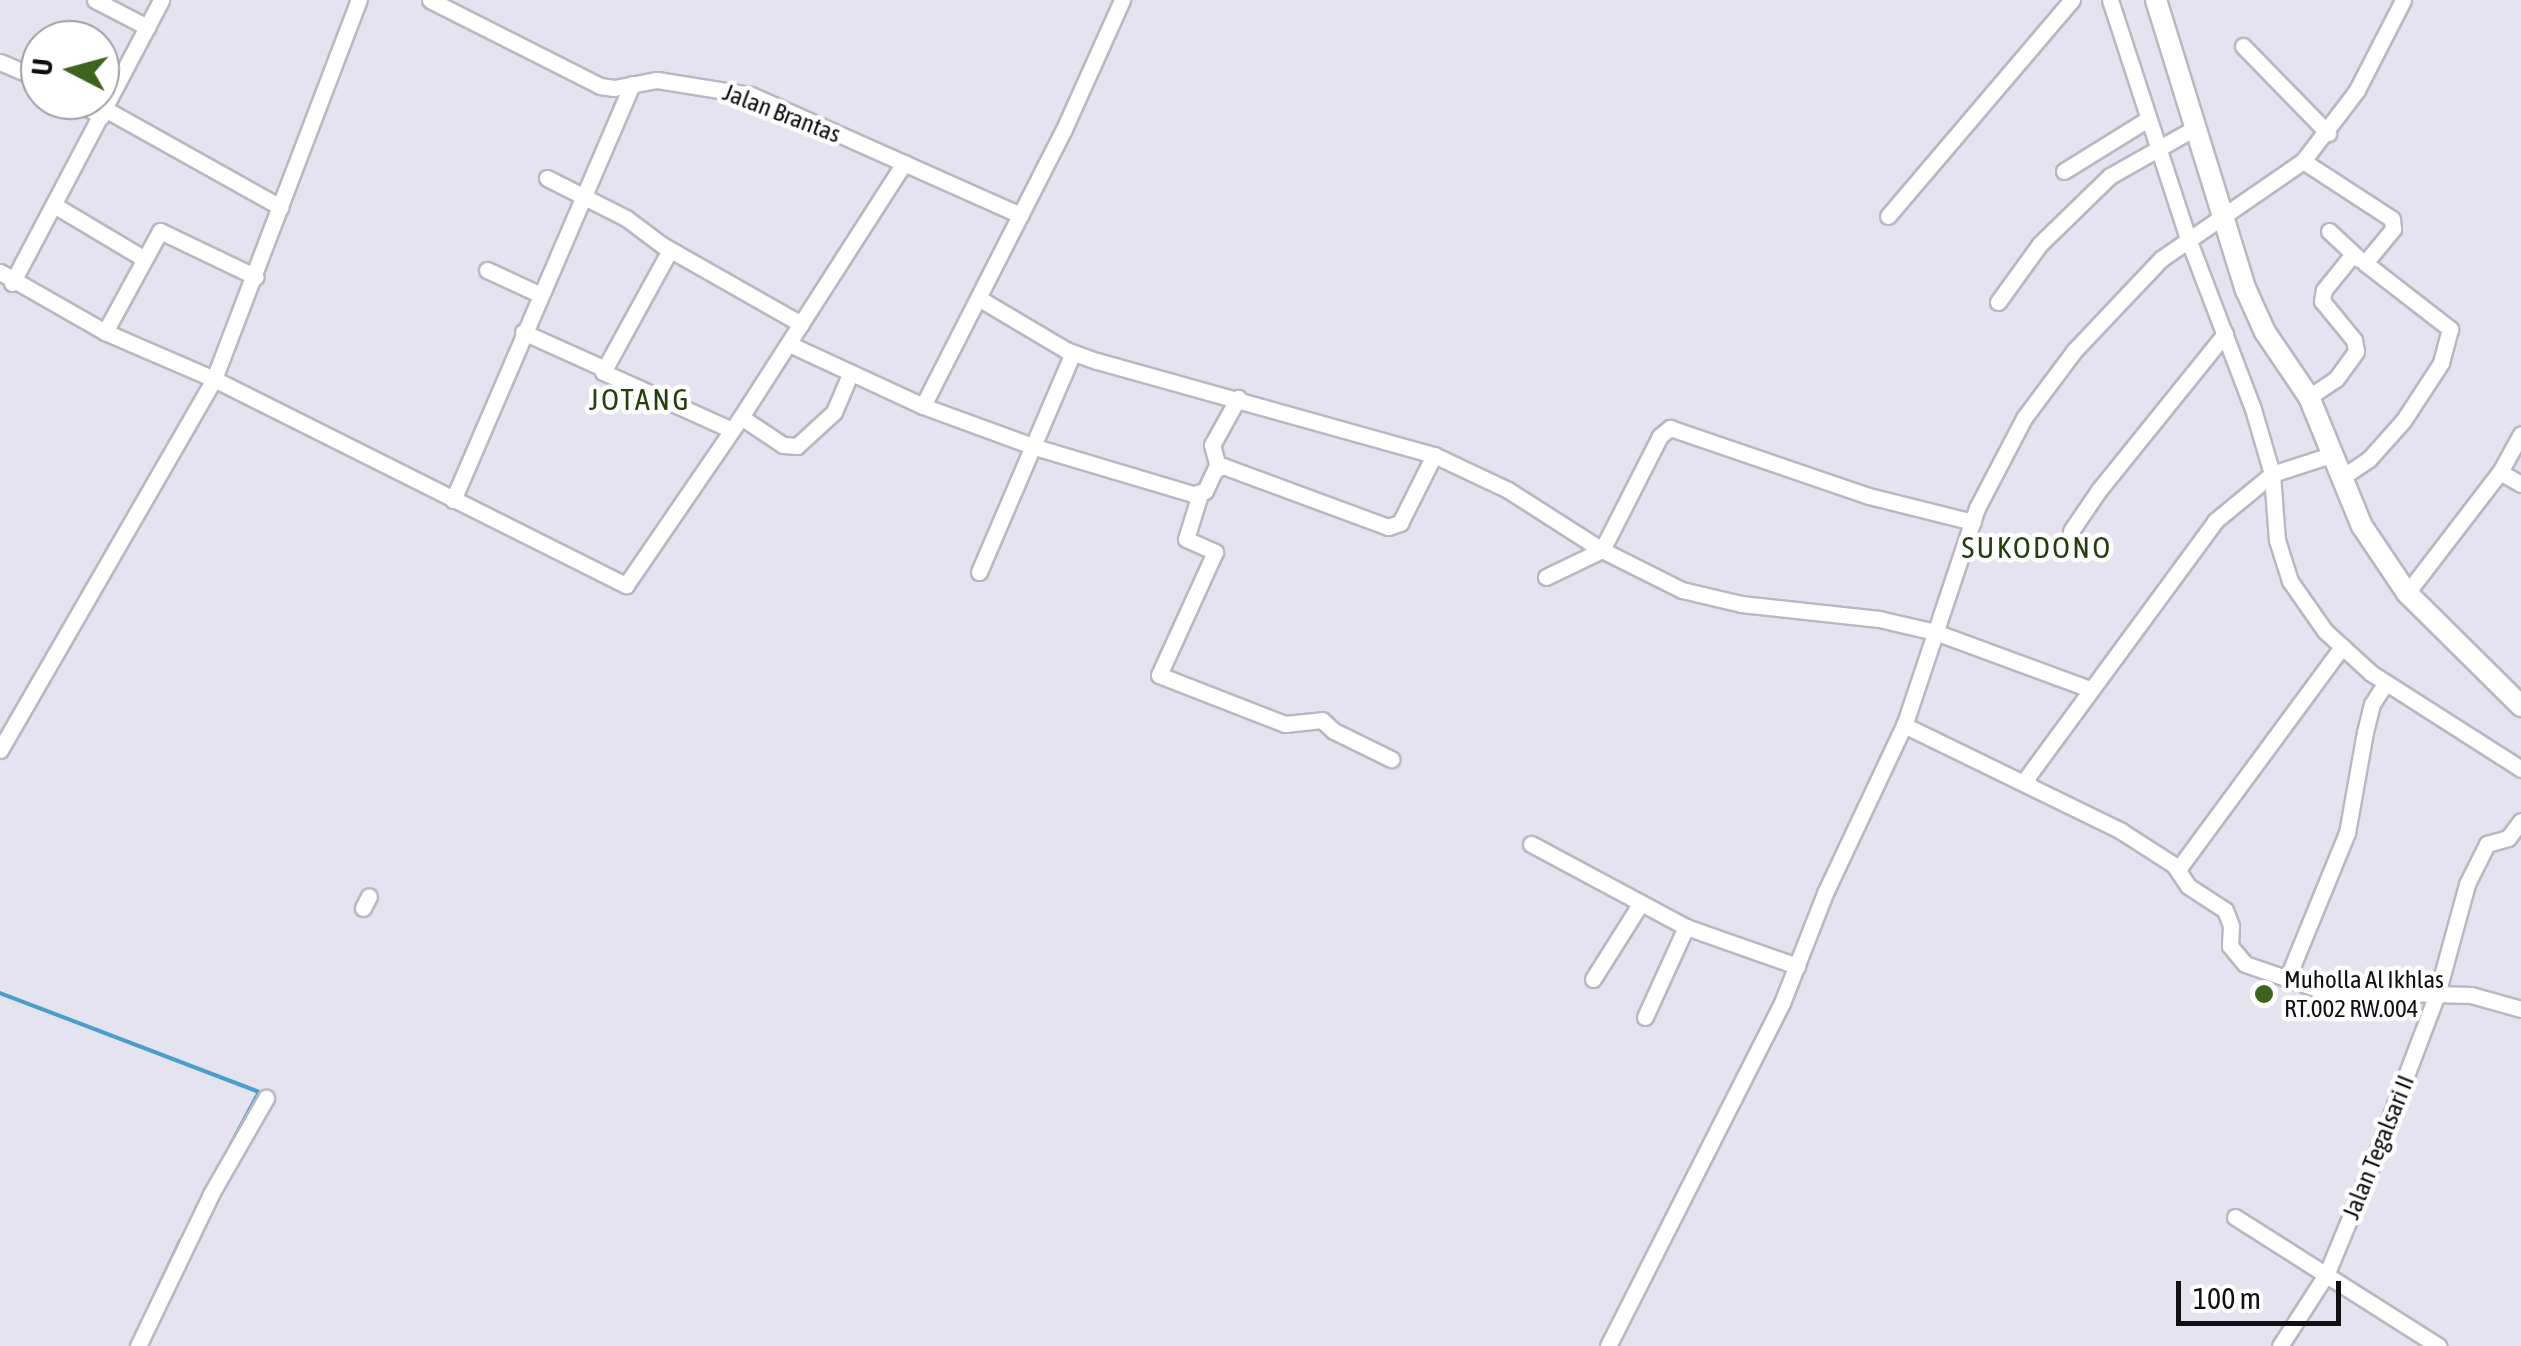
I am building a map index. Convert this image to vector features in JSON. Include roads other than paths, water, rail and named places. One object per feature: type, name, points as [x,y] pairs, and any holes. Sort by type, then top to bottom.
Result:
[{"type":"main road","points":[[2162,3],[2218,219],[2265,332],[2309,397],[2378,556],[2407,594],[2521,706]]},
{"type":"street","points":[[95,0],[147,27]]},
{"type":"street","points":[[120,79],[161,0]]},
{"type":"street","points":[[0,750],[214,378],[256,277],[359,0]]},
{"type":"street","name":"Jalan Brantas","points":[[430,0],[600,86],[657,80],[751,96],[1020,216]]},
{"type":"street","points":[[923,406],[980,299],[1122,0]]},
{"type":"street","points":[[1888,216],[2072,0]]},
{"type":"street","points":[[2110,0],[2225,334],[2282,472],[2277,540],[2290,581],[2325,631],[2385,684],[2521,769]]},
{"type":"street","points":[[1608,1346],[1740,1090],[1797,966],[1826,892],[1904,725],[1973,522],[2011,442],[2047,384],[2139,280],[2190,235],[2303,161],[2328,133],[2357,90],[2404,0]]},
{"type":"street","points":[[2243,46],[2328,133]]},
{"type":"street","points":[[452,500],[632,84]]},
{"type":"street","points":[[2064,171],[2148,119]]},
{"type":"street","points":[[99,120],[54,205],[6,277],[104,332],[214,378],[626,585],[789,344],[904,163]]},
{"type":"street","points":[[118,120],[280,207]]},
{"type":"street","points":[[1998,302],[2040,244],[2097,187],[2127,163],[2193,129]]},
{"type":"street","points":[[2303,161],[2392,220],[2392,229],[2324,290],[2322,301],[2354,340],[2356,351],[2336,379],[2309,397]]},
{"type":"street","points":[[547,178],[626,218],[670,250],[802,324]]},
{"type":"street","points":[[54,205],[143,258]]},
{"type":"street","points":[[104,332],[143,258],[164,230],[213,260],[256,277]]},
{"type":"street","points":[[2329,232],[2442,321],[2450,336],[2440,363],[2403,421],[2368,459],[2341,478]]},
{"type":"street","points":[[603,368],[670,250]]},
{"type":"street","points":[[487,270],[539,294]]},
{"type":"street","points":[[980,299],[1073,353],[1434,455],[1550,513],[1602,550],[1656,580],[1704,596],[1805,614],[1879,619],[1935,632],[2090,689]]},
{"type":"street","points":[[523,332],[603,368],[614,379],[782,444],[797,446],[834,412],[851,372]]},
{"type":"street","points":[[2071,530],[2225,334]]},
{"type":"street","points":[[789,344],[923,406],[1032,445],[1200,494]]},
{"type":"street","points":[[978,572],[1073,353]]},
{"type":"street","points":[[1238,398],[1212,445],[1218,466],[1200,494],[1186,539],[1215,552],[1159,675],[1285,724],[1322,720],[1391,759]]},
{"type":"street","points":[[1546,577],[1602,550],[1660,436],[1670,428],[1870,496],[1973,522]]},
{"type":"street","points":[[2407,594],[2500,472],[2521,434]]},
{"type":"street","points":[[1218,466],[1395,527],[1434,455]]},
{"type":"street","points":[[2028,785],[2028,776],[2215,521],[2282,472],[2331,455]]},
{"type":"street","points":[[2500,472],[2521,484]]},
{"type":"street","points":[[2179,868],[2342,647]]},
{"type":"street","points":[[2287,979],[2348,833],[2365,732],[2372,704],[2385,684]]},
{"type":"street","points":[[1904,725],[2121,832],[2179,868],[2188,886],[2225,910],[2231,926],[2230,946],[2245,964],[2348,994],[2483,996],[2521,1009]]},
{"type":"street","name":"Jalan Tegalsari II","points":[[2280,1346],[2327,1273],[2436,994],[2466,884],[2488,844],[2508,838],[2521,822]]},
{"type":"street","points":[[1530,844],[1638,906],[1797,966]]},
{"type":"street","points":[[1593,979],[1638,906]]},
{"type":"street","points":[[1645,1017],[1686,927]]},
{"type":"street","points":[[138,1346],[211,1194],[266,1098]]},
{"type":"street","points":[[2235,1217],[2438,1346]]},
{"type":"waterway","points":[[0,993],[259,1092],[231,1144]]},
{"type":"waterway","points":[[148,1309],[180,1241]]},
{"type":"place","name":"Muholla Al Ikhlas RT.002 RW.004","points":[[2264,994]]},
{"type":"district","name":"JOTANG","points":[[640,399]]},
{"type":"district","name":"SUKODONO","points":[[2037,547]]}]
